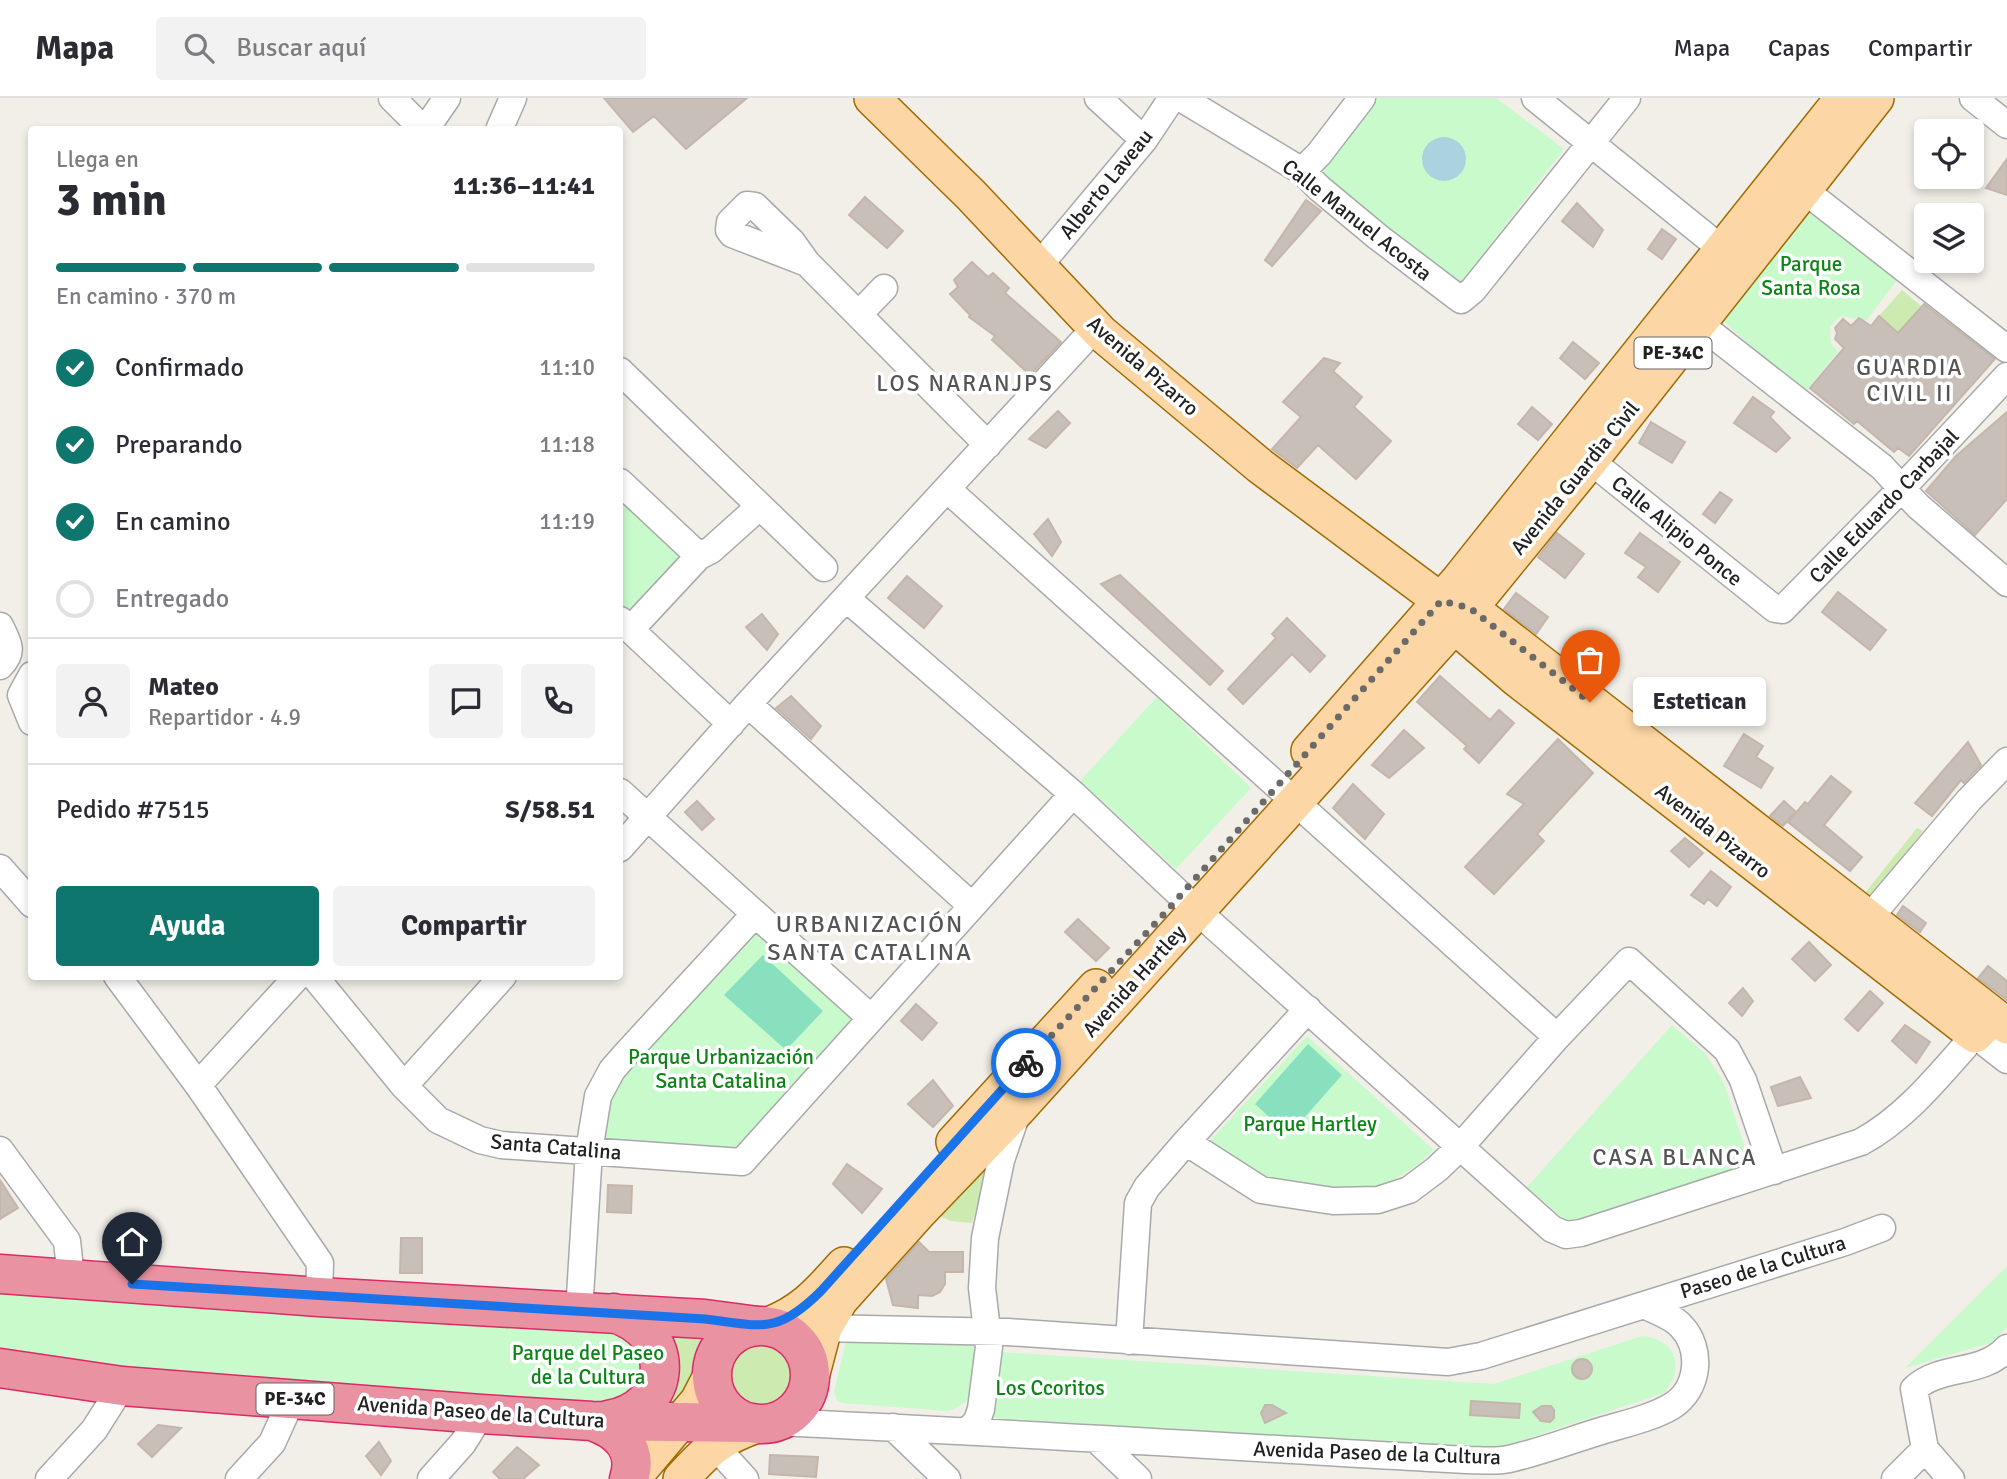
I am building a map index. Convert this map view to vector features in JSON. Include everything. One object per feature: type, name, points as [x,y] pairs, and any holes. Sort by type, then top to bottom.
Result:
[{"type":"highway","points":[[0,1274],[319,1297],[705,1319],[766,1326],[789,1334],[800,1345],[808,1360],[810,1381]]},
{"type":"highway","points":[[592,1421],[622,1418],[637,1410],[652,1392],[660,1370],[652,1339],[636,1322],[597,1312]]},
{"type":"highway","name":"PE-34C","points":[[712,1374],[715,1357],[723,1343],[736,1332],[766,1326]]},
{"type":"highway","name":"Avenida Paseo de la Cultura","points":[[0,1368],[122,1387],[481,1414],[592,1421],[762,1423]]},
{"type":"highway","points":[[712,1374],[714,1390],[722,1405],[737,1418],[762,1423]]},
{"type":"highway","name":"PE-34C","points":[[762,1423],[788,1416],[799,1406],[810,1381]]},
{"type":"highway","points":[[592,1421],[621,1436],[630,1450],[630,1479]]},
{"type":"main road","name":"Avenida Pizarro","points":[[872,98],[971,195],[1037,268],[1096,327],[1260,466],[1455,612],[1860,929],[1992,1026]]},
{"type":"main road","name":"Avenida Guardia Civil","points":[[1455,612],[1793,182],[1843,98]]},
{"type":"main road","name":"Avenida Guardia Civil","points":[[1688,315],[1723,250],[1876,98]]},
{"type":"main road","name":"Avenida Hartley","points":[[766,1326],[786,1319],[804,1308],[821,1291],[1189,902],[1455,612]]},
{"type":"main road","name":"Avenida Hartley","points":[[810,1381],[824,1328],[840,1300],[1019,1108],[1189,902]]},
{"type":"main road","points":[[630,1479],[682,1422],[698,1401],[712,1374]]},
{"type":"main road","points":[[681,1479],[713,1445],[734,1433],[762,1423]]},
{"type":"street","points":[[392,98],[420,126]]},
{"type":"street","points":[[427,126],[447,98]]},
{"type":"street","points":[[501,126],[513,98]]},
{"type":"street","points":[[1098,98],[1144,140]]},
{"type":"street","name":"Alberto Laveau","points":[[1037,268],[1144,140],[1172,98]]},
{"type":"street","name":"Calle Manuel Acosta","points":[[1181,98],[1302,171],[1378,237],[1461,300],[1473,289],[1592,144]]},
{"type":"street","points":[[1302,171],[1362,98]]},
{"type":"street","points":[[1535,98],[1723,250]]},
{"type":"street","points":[[1592,144],[1627,98]]},
{"type":"street","points":[[1973,98],[2007,125]]},
{"type":"street","points":[[1793,182],[2007,349]]},
{"type":"street","points":[[807,263],[988,445]]},
{"type":"street","points":[[859,314],[884,288]]},
{"type":"street","points":[[1688,315],[1882,467],[1901,489],[2007,583]]},
{"type":"street","points":[[623,845],[1096,327]]},
{"type":"street","points":[[623,373],[824,568]]},
{"type":"street","name":"Calle Eduardo Carbajal","points":[[1789,605],[2007,376]]},
{"type":"street","name":"Calle Alipio Ponce","points":[[1579,452],[1775,609],[1782,610],[1789,605]]},
{"type":"street","points":[[623,485],[699,556]]},
{"type":"street","points":[[947,489],[1557,1037]]},
{"type":"street","points":[[760,506],[711,550],[699,556],[625,625],[740,714],[971,905]]},
{"type":"street","points":[[847,599],[1073,794],[1552,1229],[1566,1235],[1581,1233],[1861,1142],[1880,1131],[1904,1111],[1992,1026],[2007,1060]]},
{"type":"street","points":[[0,626],[9,651],[8,657],[0,666]]},
{"type":"street","points":[[28,681],[21,695],[28,712]]},
{"type":"street","points":[[1860,929],[1969,800],[2007,761]]},
{"type":"street","points":[[623,795],[871,1018],[1073,794]]},
{"type":"street","points":[[0,868],[28,900]]},
{"type":"street","points":[[597,1312],[589,1151],[598,1097],[612,1070],[754,915]]},
{"type":"street","points":[[1186,1142],[1261,1190],[1333,1201],[1378,1200],[1409,1190],[1461,1146],[1557,1037],[1629,961],[1727,1050],[1743,1080],[1774,1171]]},
{"type":"street","points":[[120,980],[198,1085],[320,1263],[319,1297]]},
{"type":"street","points":[[198,1085],[294,980]]},
{"type":"street","name":"Santa Catalina","points":[[317,980],[404,1086],[438,1120],[480,1140],[501,1145],[743,1162],[871,1018]]},
{"type":"street","points":[[404,1086],[499,980]]},
{"type":"street","points":[[1129,1341],[1138,1203],[1147,1187],[1186,1142],[1308,1009]]},
{"type":"street","points":[[969,1430],[981,1409],[989,1347],[982,1288],[985,1238],[1001,1160],[1019,1108]]},
{"type":"street","points":[[0,1150],[67,1241],[71,1278]]},
{"type":"street","name":"Paseo de la Cultura","points":[[1644,1305],[1882,1228]]},
{"type":"street","points":[[766,1326],[986,1331],[1448,1362],[1481,1356],[1644,1305]]},
{"type":"street","name":"Avenida Paseo de la Cultura","points":[[762,1423],[969,1430],[1097,1440],[1487,1461],[1524,1467],[1672,1406],[1690,1387],[1694,1374],[1692,1345],[1686,1332],[1676,1321],[1644,1305]]},
{"type":"street","points":[[1951,1479],[1924,1450],[1914,1389],[1925,1378],[1982,1364],[2007,1348]]},
{"type":"street","points":[[49,1479],[94,1430],[122,1387]]},
{"type":"street","points":[[239,1479],[272,1443],[292,1398]]},
{"type":"street","points":[[431,1479],[463,1443],[481,1414]]},
{"type":"street","points":[[893,1427],[947,1479]]},
{"type":"street","points":[[1097,1440],[1138,1479]]},
{"type":"street","points":[[713,1445],[745,1479]]},
{"type":"street","points":[[1895,1479],[1924,1450]]},
{"type":"green space","points":[[1370,98],[1496,98],[1564,149],[1457,288],[1311,171]]},
{"type":"green space","name":"Parque Santa Rosa","points":[[1804,207],[1897,280],[1866,321],[1840,316],[1830,327],[1831,343],[1838,352],[1803,394],[1717,315]]},
{"type":"green space","points":[[1902,290],[1921,306],[1898,333],[1879,316]]},
{"type":"green space","points":[[623,499],[688,555],[629,618],[623,612]]},
{"type":"green space","points":[[1157,697],[1251,788],[1176,869],[1080,781]]},
{"type":"green space","points":[[1917,828],[1923,831],[1866,903],[1860,899]]},
{"type":"green space","name":"Parque Urbanización Santa Catalina","points":[[753,932],[761,933],[850,1014],[853,1020],[743,1149],[606,1142],[599,1138],[610,1092],[638,1056]]},
{"type":"green space","points":[[763,955],[823,1011],[786,1050],[724,995]]},
{"type":"green space","points":[[1672,1025],[1705,1053],[1724,1083],[1752,1169],[1568,1223],[1527,1187]]},
{"type":"green space","name":"Parque Hartley","points":[[1307,1036],[1434,1150],[1416,1166],[1379,1189],[1331,1193],[1275,1183],[1206,1145]]},
{"type":"green space","points":[[1308,1044],[1342,1075],[1289,1135],[1255,1104]]},
{"type":"green space","points":[[990,1161],[972,1223],[951,1221],[934,1214]]},
{"type":"green space","points":[[2007,1266],[2007,1327],[1991,1343],[1905,1368]]},
{"type":"green space","name":"Parque del Paseo de la Cultura","points":[[0,1291],[612,1326],[644,1350],[640,1390],[606,1405],[114,1371],[0,1353]]},
{"type":"green space","points":[[659,1330],[708,1334],[681,1404],[656,1407]]},
{"type":"green space","name":"Los Ccoritos","points":[[1642,1336],[1663,1343],[1670,1348],[1674,1356],[1675,1374],[1664,1393],[1496,1449],[994,1418],[989,1407],[1001,1352],[1494,1384]]},
{"type":"green space","points":[[761,1340],[774,1343],[785,1350],[792,1361],[795,1374],[792,1387],[785,1398],[774,1405],[761,1408],[748,1405],[737,1398],[730,1387],[727,1374],[730,1361],[737,1350],[748,1343]]},
{"type":"green space","name":"Los Ccoritos","points":[[846,1341],[973,1343],[977,1346],[971,1394],[959,1407],[948,1411],[842,1403],[837,1400],[834,1392]]},
{"type":"water","points":[[1444,137],[1460,143],[1466,159],[1460,175],[1444,181],[1428,175],[1422,159],[1428,143]]},
{"type":"building","points":[[604,98],[747,98],[686,149],[654,116],[633,132]]},
{"type":"building","points":[[2007,159],[2007,195],[1986,188]]},
{"type":"building","points":[[865,197],[903,231],[887,248],[849,215]]},
{"type":"building","points":[[1306,200],[1321,211],[1272,266],[1265,260]]},
{"type":"building","points":[[1577,203],[1603,230],[1593,247],[1562,221]]},
{"type":"building","points":[[1662,229],[1676,239],[1662,259],[1648,249]]},
{"type":"building","points":[[972,262],[988,277],[993,273],[1009,288],[1005,293],[1061,342],[1030,375],[992,340],[995,336],[969,317],[950,294],[958,287],[954,280]]},
{"type":"building","points":[[1924,304],[1995,359],[1909,456],[1898,448],[1894,452],[1857,421],[1854,424],[1810,388],[1844,348],[1835,339],[1835,328],[1843,319],[1851,326],[1859,318],[1871,326],[1879,316],[1898,333]]},
{"type":"building","points":[[1573,342],[1599,363],[1585,379],[1560,358]]},
{"type":"building","points":[[1324,358],[1340,363],[1333,371],[1362,397],[1354,407],[1391,441],[1356,479],[1318,445],[1297,468],[1272,449],[1301,417],[1283,402]]},
{"type":"building","points":[[1753,397],[1774,412],[1770,417],[1790,438],[1776,452],[1734,423]]},
{"type":"building","points":[[1532,407],[1552,424],[1538,440],[1518,424]]},
{"type":"building","points":[[1058,411],[1070,423],[1046,448],[1029,439]]},
{"type":"building","points":[[2007,412],[2007,499],[1975,535],[1926,491],[1956,456]]},
{"type":"building","points":[[1651,422],[1685,442],[1672,463],[1639,443]]},
{"type":"building","points":[[1720,492],[1732,500],[1715,523],[1703,514]]},
{"type":"building","points":[[1048,519],[1061,542],[1052,556],[1034,534]]},
{"type":"building","points":[[1557,533],[1584,554],[1565,578],[1538,557]]},
{"type":"building","points":[[1640,533],[1680,562],[1658,592],[1638,577],[1646,567],[1625,553]]},
{"type":"building","points":[[1120,575],[1223,671],[1210,685],[1101,584]]},
{"type":"building","points":[[907,576],[942,606],[924,628],[888,598]]},
{"type":"building","points":[[1838,592],[1886,630],[1870,650],[1822,612]]},
{"type":"building","points":[[1516,593],[1548,617],[1536,634],[1504,609]]},
{"type":"building","points":[[762,614],[778,634],[767,650],[746,627]]},
{"type":"building","points":[[1287,618],[1325,656],[1310,672],[1292,654],[1243,704],[1228,689],[1276,638],[1272,634]]},
{"type":"building","points":[[1584,641],[1604,658],[1593,671],[1573,654]]},
{"type":"building","points":[[1440,676],[1490,720],[1499,710],[1514,723],[1479,763],[1464,749],[1467,746],[1417,702]]},
{"type":"building","points":[[1658,694],[1674,707],[1664,721],[1650,717]]},
{"type":"building","points":[[791,696],[821,726],[811,739],[776,708]]},
{"type":"building","points":[[1404,730],[1424,748],[1389,778],[1372,765]]},
{"type":"building","points":[[1744,734],[1763,746],[1756,757],[1773,768],[1761,788],[1724,766]]},
{"type":"building","points":[[1558,739],[1593,773],[1537,834],[1544,841],[1494,894],[1465,867],[1524,804],[1507,794]]},
{"type":"building","points":[[1968,742],[1981,765],[1964,783],[1961,780],[1932,816],[1915,803]]},
{"type":"building","points":[[1831,776],[1851,792],[1824,825],[1862,857],[1850,871],[1788,822],[1805,802],[1808,804]]},
{"type":"building","points":[[1353,784],[1384,814],[1365,839],[1333,808]]},
{"type":"building","points":[[697,801],[714,819],[702,830],[685,812]]},
{"type":"building","points":[[1784,801],[1796,812],[1783,826],[1770,816]]},
{"type":"building","points":[[1685,838],[1703,853],[1689,867],[1671,851]]},
{"type":"building","points":[[1711,871],[1731,887],[1717,906],[1708,899],[1704,904],[1691,895]]},
{"type":"building","points":[[1903,906],[1926,923],[1920,932],[1897,915]]},
{"type":"building","points":[[1078,919],[1109,948],[1096,961],[1065,932]]},
{"type":"building","points":[[1809,942],[1831,965],[1815,981],[1792,959]]},
{"type":"building","points":[[1988,966],[2007,981],[2007,1000],[1978,978]]},
{"type":"building","points":[[1743,988],[1753,1001],[1742,1016],[1729,1003]]},
{"type":"building","points":[[1870,991],[1883,1003],[1858,1031],[1845,1019]]},
{"type":"building","points":[[916,1004],[937,1023],[922,1040],[901,1021]]},
{"type":"building","points":[[1905,1025],[1930,1042],[1916,1063],[1892,1041]]},
{"type":"building","points":[[1800,1077],[1811,1098],[1778,1106],[1771,1087]]},
{"type":"building","points":[[933,1080],[953,1106],[933,1127],[908,1104]]},
{"type":"building","points":[[847,1164],[882,1189],[862,1213],[833,1184]]},
{"type":"building","points":[[0,1180],[18,1208],[0,1219]]},
{"type":"building","points":[[608,1185],[632,1186],[631,1213],[607,1212]]},
{"type":"building","points":[[401,1238],[422,1238],[422,1273],[400,1273]]},
{"type":"building","points":[[919,1242],[929,1252],[963,1252],[963,1272],[945,1272],[945,1284],[940,1292],[932,1296],[918,1295],[918,1308],[893,1305],[886,1279]]},
{"type":"building","points":[[1578,1359],[1586,1359],[1592,1369],[1586,1379],[1578,1379],[1572,1373],[1572,1365]]},
{"type":"building","points":[[1471,1401],[1520,1404],[1519,1418],[1470,1415]]},
{"type":"building","points":[[1265,1405],[1272,1405],[1286,1413],[1265,1423],[1261,1413]]},
{"type":"building","points":[[1542,1406],[1551,1406],[1554,1410],[1554,1418],[1550,1422],[1541,1421],[1533,1412]]},
{"type":"building","points":[[158,1425],[181,1428],[152,1457],[138,1444]]},
{"type":"building","points":[[379,1442],[391,1461],[381,1475],[366,1456]]},
{"type":"building","points":[[517,1447],[539,1465],[523,1479],[500,1479],[493,1472]]},
{"type":"building","points":[[770,1455],[818,1457],[816,1477],[769,1474]]},
{"type":"way so far","points":[[1026,1063],[1164,914],[1441,601],[1470,608],[1590,702]]},
{"type":"place","name":"Estetican","points":[[1590,702]]},
{"type":"district","name":"GUARDIA CIVIL II","points":[[1910,380]]},
{"type":"district","name":"LOS NARANJPS","points":[[965,383]]},
{"type":"district","name":"URBANIZACIÓN SANTA CATALINA","points":[[870,938]]},
{"type":"district","name":"CASA BLANCA","points":[[1675,1157]]},
{"type":"route","points":[[132,1284],[705,1319],[766,1326],[786,1319],[804,1308],[821,1291],[1026,1063]]}]
